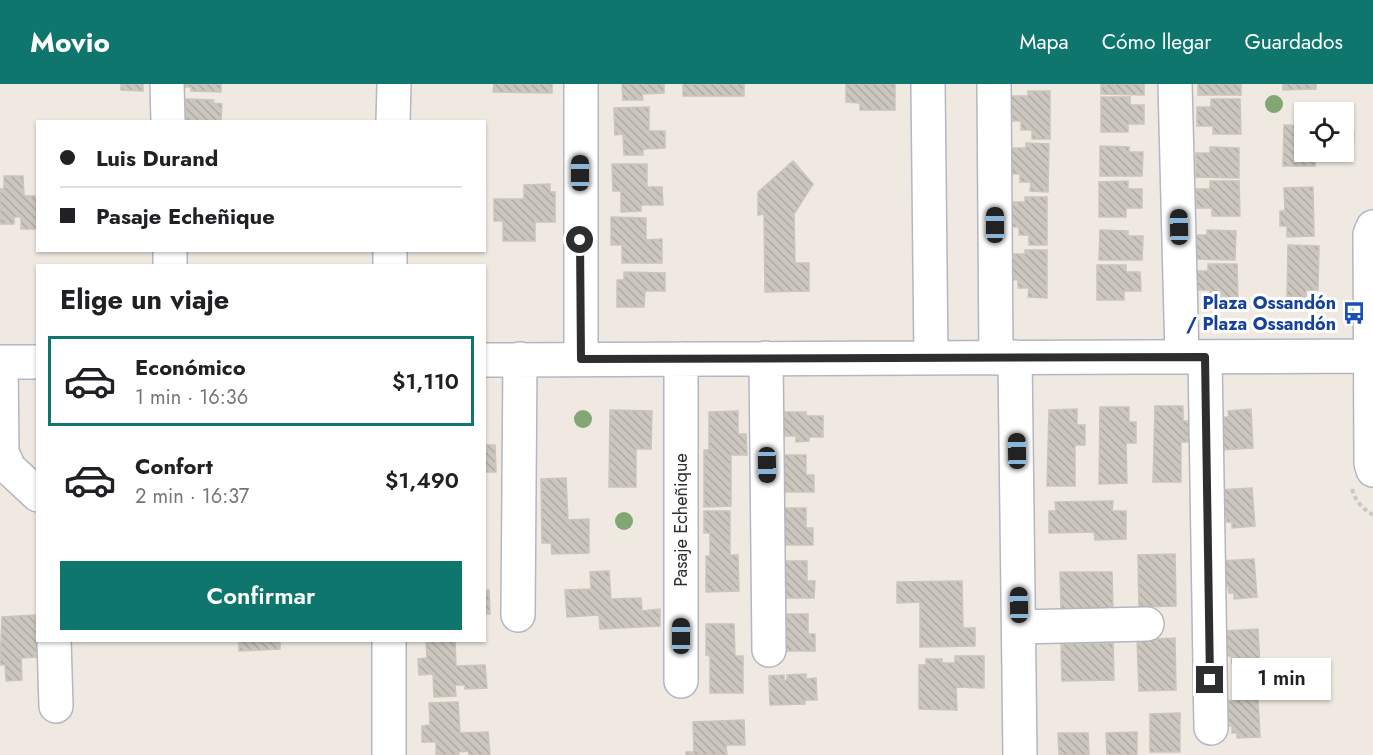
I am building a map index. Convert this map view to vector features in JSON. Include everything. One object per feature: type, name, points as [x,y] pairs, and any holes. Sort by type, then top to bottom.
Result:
[{"type":"street","points":[[167,84],[168,120]]},
{"type":"street","points":[[393,120],[394,84]]},
{"type":"street","points":[[581,84],[581,359]]},
{"type":"street","points":[[928,84],[931,358]]},
{"type":"street","points":[[994,84],[1019,627],[1020,755]]},
{"type":"street","points":[[1175,84],[1193,357],[1211,728]]},
{"type":"street","points":[[1372,240],[1372,456]]},
{"type":"street","points":[[486,360],[1193,357],[1372,350]]},
{"type":"street","points":[[766,358],[769,650]]},
{"type":"street","points":[[518,615],[519,359]]},
{"type":"street","name":"Pasaje Echeñique","points":[[681,359],[681,681]]},
{"type":"street","points":[[36,362],[0,362],[2,452],[9,468],[36,493]]},
{"type":"street","points":[[1019,627],[1148,624]]},
{"type":"street","points":[[54,642],[56,706]]},
{"type":"street","points":[[389,642],[389,755]]},
{"type":"building","points":[[121,84],[143,84],[143,91],[121,90]]},
{"type":"building","points":[[185,84],[221,84],[221,92],[191,91],[191,87],[185,87]]},
{"type":"building","points":[[494,84],[552,84],[552,93],[493,92]]},
{"type":"building","points":[[622,84],[664,84],[664,93],[642,94],[643,100],[623,100]]},
{"type":"building","points":[[683,84],[744,84],[744,96],[683,96]]},
{"type":"building","points":[[846,84],[895,84],[895,110],[860,110],[860,103],[846,102]]},
{"type":"building","points":[[1101,84],[1144,84],[1144,95],[1101,94]]},
{"type":"building","points":[[1198,84],[1241,84],[1241,95],[1198,95]]},
{"type":"building","points":[[1283,84],[1316,84],[1316,89],[1283,90]]},
{"type":"building","points":[[1028,91],[1050,91],[1050,139],[1032,139],[1032,130],[1021,130],[1021,121],[1009,121],[1009,96],[1028,96]]},
{"type":"building","points":[[1101,97],[1130,97],[1130,105],[1144,105],[1144,124],[1128,124],[1128,132],[1101,132]]},
{"type":"building","points":[[186,99],[214,100],[213,103],[222,104],[221,120],[186,120]]},
{"type":"building","points":[[1211,99],[1240,99],[1241,134],[1213,134],[1213,126],[1197,126],[1197,107],[1211,107]]},
{"type":"building","points":[[649,107],[649,131],[665,131],[665,148],[643,149],[643,155],[624,155],[623,134],[615,135],[614,108]]},
{"type":"building","points":[[1284,125],[1294,125],[1294,162],[1315,162],[1315,166],[1283,166]]},
{"type":"building","points":[[1026,143],[1049,144],[1048,192],[1030,191],[1031,182],[1020,182],[1020,174],[1008,174],[1008,148],[1026,148]]},
{"type":"building","points":[[1100,146],[1129,147],[1129,152],[1143,152],[1142,176],[1100,176]]},
{"type":"building","points":[[1210,147],[1239,148],[1239,178],[1196,177],[1196,153],[1210,153]]},
{"type":"building","points":[[793,161],[813,184],[794,214],[795,263],[809,263],[809,291],[765,292],[764,214],[758,215],[758,192]]},
{"type":"building","points":[[612,164],[647,164],[647,187],[662,187],[663,205],[641,205],[641,211],[621,212],[621,191],[613,191]]},
{"type":"building","points":[[4,176],[23,176],[24,196],[36,196],[36,229],[21,229],[21,217],[14,217],[14,224],[0,224],[0,189],[4,189]]},
{"type":"building","points":[[1128,181],[1128,189],[1142,189],[1142,208],[1126,208],[1126,217],[1099,217],[1099,182]]},
{"type":"building","points":[[1210,181],[1239,181],[1240,216],[1212,216],[1212,208],[1196,208],[1196,189],[1210,189]]},
{"type":"building","points":[[550,184],[550,192],[555,192],[555,222],[535,222],[535,241],[503,241],[503,221],[494,221],[494,199],[524,199],[524,185]]},
{"type":"building","points":[[1313,187],[1314,236],[1287,237],[1287,226],[1280,226],[1280,211],[1285,211],[1284,188]]},
{"type":"building","points":[[1025,197],[1047,197],[1047,245],[1029,245],[1029,235],[1019,235],[1019,227],[1006,227],[1006,202],[1025,202]]},
{"type":"building","points":[[611,217],[646,218],[646,240],[662,239],[662,263],[622,263],[622,245],[611,245]]},
{"type":"building","points":[[1100,230],[1128,231],[1128,236],[1143,236],[1142,260],[1099,260]]},
{"type":"building","points":[[1207,230],[1236,231],[1235,260],[1192,259],[1193,235],[1207,235]]},
{"type":"building","points":[[1288,245],[1319,246],[1318,290],[1306,290],[1306,297],[1287,296]]},
{"type":"building","points":[[1025,250],[1047,250],[1047,298],[1028,297],[1029,288],[1018,288],[1018,280],[1006,279],[1006,254],[1025,254]]},
{"type":"building","points":[[1208,264],[1237,264],[1238,298],[1210,299],[1210,290],[1194,290],[1194,271],[1208,271]]},
{"type":"building","points":[[1097,265],[1126,265],[1126,272],[1140,272],[1141,291],[1124,291],[1124,300],[1097,300]]},
{"type":"building","points":[[624,272],[665,273],[665,291],[645,291],[644,307],[617,307],[617,280],[624,280]]},
{"type":"building","points":[[1155,406],[1183,406],[1183,421],[1190,421],[1191,442],[1181,442],[1181,482],[1153,482]]},
{"type":"building","points":[[1100,407],[1129,407],[1129,422],[1136,422],[1136,443],[1126,443],[1127,483],[1099,484]]},
{"type":"building","points":[[1077,409],[1077,425],[1085,425],[1085,445],[1075,445],[1075,486],[1047,486],[1049,410]]},
{"type":"building","points":[[1251,409],[1253,448],[1220,450],[1219,424],[1224,424],[1224,417],[1229,417],[1228,411]]},
{"type":"building","points":[[610,410],[652,411],[651,449],[636,449],[636,487],[609,487]]},
{"type":"building","points":[[738,411],[738,434],[746,434],[747,455],[731,455],[731,506],[704,507],[704,450],[709,450],[709,412]]},
{"type":"building","points":[[776,412],[806,412],[806,416],[823,416],[823,437],[809,437],[809,441],[796,442],[796,436],[776,436]]},
{"type":"building","points":[[486,445],[495,445],[496,472],[486,472]]},
{"type":"building","points":[[784,455],[806,455],[806,475],[814,475],[814,492],[784,492],[784,477],[777,477],[777,459],[784,459]]},
{"type":"building","points":[[566,478],[568,520],[589,519],[589,553],[552,554],[551,543],[542,543],[541,479]]},
{"type":"building","points":[[1252,488],[1255,526],[1232,528],[1232,522],[1227,522],[1226,515],[1221,516],[1219,490]]},
{"type":"building","points":[[1113,501],[1112,511],[1126,511],[1126,539],[1095,540],[1094,532],[1049,533],[1049,511],[1056,511],[1055,502]]},
{"type":"building","points":[[784,508],[806,508],[806,528],[813,528],[813,545],[784,545]]},
{"type":"building","points":[[704,511],[730,511],[730,555],[738,555],[739,591],[706,592],[706,556],[710,556],[710,533],[704,533]]},
{"type":"building","points":[[1175,554],[1176,606],[1139,607],[1138,555]]},
{"type":"building","points":[[1254,559],[1257,597],[1234,599],[1234,593],[1229,593],[1228,586],[1223,587],[1221,561]]},
{"type":"building","points":[[785,561],[807,561],[807,581],[815,581],[814,598],[785,598],[785,583],[778,583],[777,565],[785,565]]},
{"type":"building","points":[[609,571],[611,599],[641,598],[642,611],[660,609],[660,626],[600,629],[599,615],[567,617],[565,590],[591,589],[590,572]]},
{"type":"building","points":[[1060,572],[1112,572],[1113,608],[1061,609]]},
{"type":"building","points":[[962,581],[963,628],[975,628],[975,646],[920,647],[920,602],[897,603],[897,582]]},
{"type":"building","points":[[489,590],[490,614],[486,614],[486,591]]},
{"type":"building","points":[[785,614],[808,614],[808,634],[815,634],[815,651],[786,651],[786,636],[778,636],[778,618],[786,618]]},
{"type":"building","points":[[35,615],[38,657],[21,658],[22,680],[6,681],[5,665],[0,665],[2,617]]},
{"type":"building","points":[[706,624],[734,624],[735,656],[743,656],[743,693],[710,693],[710,656],[706,655]]},
{"type":"building","points":[[1258,629],[1260,667],[1237,668],[1237,663],[1232,663],[1231,656],[1226,656],[1225,631]]},
{"type":"building","points":[[1175,638],[1176,690],[1139,691],[1137,640]]},
{"type":"building","points":[[239,642],[280,642],[280,649],[239,651]]},
{"type":"building","points":[[426,642],[455,642],[456,666],[485,665],[487,688],[465,689],[465,685],[455,685],[456,696],[434,697],[433,674],[419,675],[418,659],[427,658]]},
{"type":"building","points":[[1113,643],[1114,680],[1062,681],[1061,644]]},
{"type":"building","points":[[955,656],[984,656],[984,688],[956,687],[957,710],[919,709],[919,665],[926,665],[926,659],[942,659],[942,663],[955,663]]},
{"type":"building","points":[[806,674],[806,679],[816,678],[817,700],[805,700],[805,704],[770,705],[769,676],[784,675],[784,681],[787,680],[787,675]]},
{"type":"building","points":[[1258,699],[1260,737],[1237,738],[1237,733],[1232,733],[1232,726],[1226,726],[1224,701]]},
{"type":"building","points":[[458,702],[460,733],[488,732],[490,755],[469,755],[468,751],[458,752],[459,755],[436,755],[436,742],[422,742],[422,726],[430,725],[429,703]]},
{"type":"building","points":[[1180,713],[1180,752],[1150,752],[1150,714]]},
{"type":"building","points":[[744,720],[745,745],[726,745],[727,755],[686,755],[686,752],[694,752],[693,722]]},
{"type":"building","points":[[1137,732],[1137,755],[1107,755],[1106,733]]},
{"type":"building","points":[[1058,733],[1088,733],[1089,755],[1059,755]]},
{"type":"place","name":"Plaza Ossandón / Plaza Ossandón","points":[[1354,313]]},
{"type":"route","points":[[580,240],[581,359],[1205,357],[1210,680]]}]
